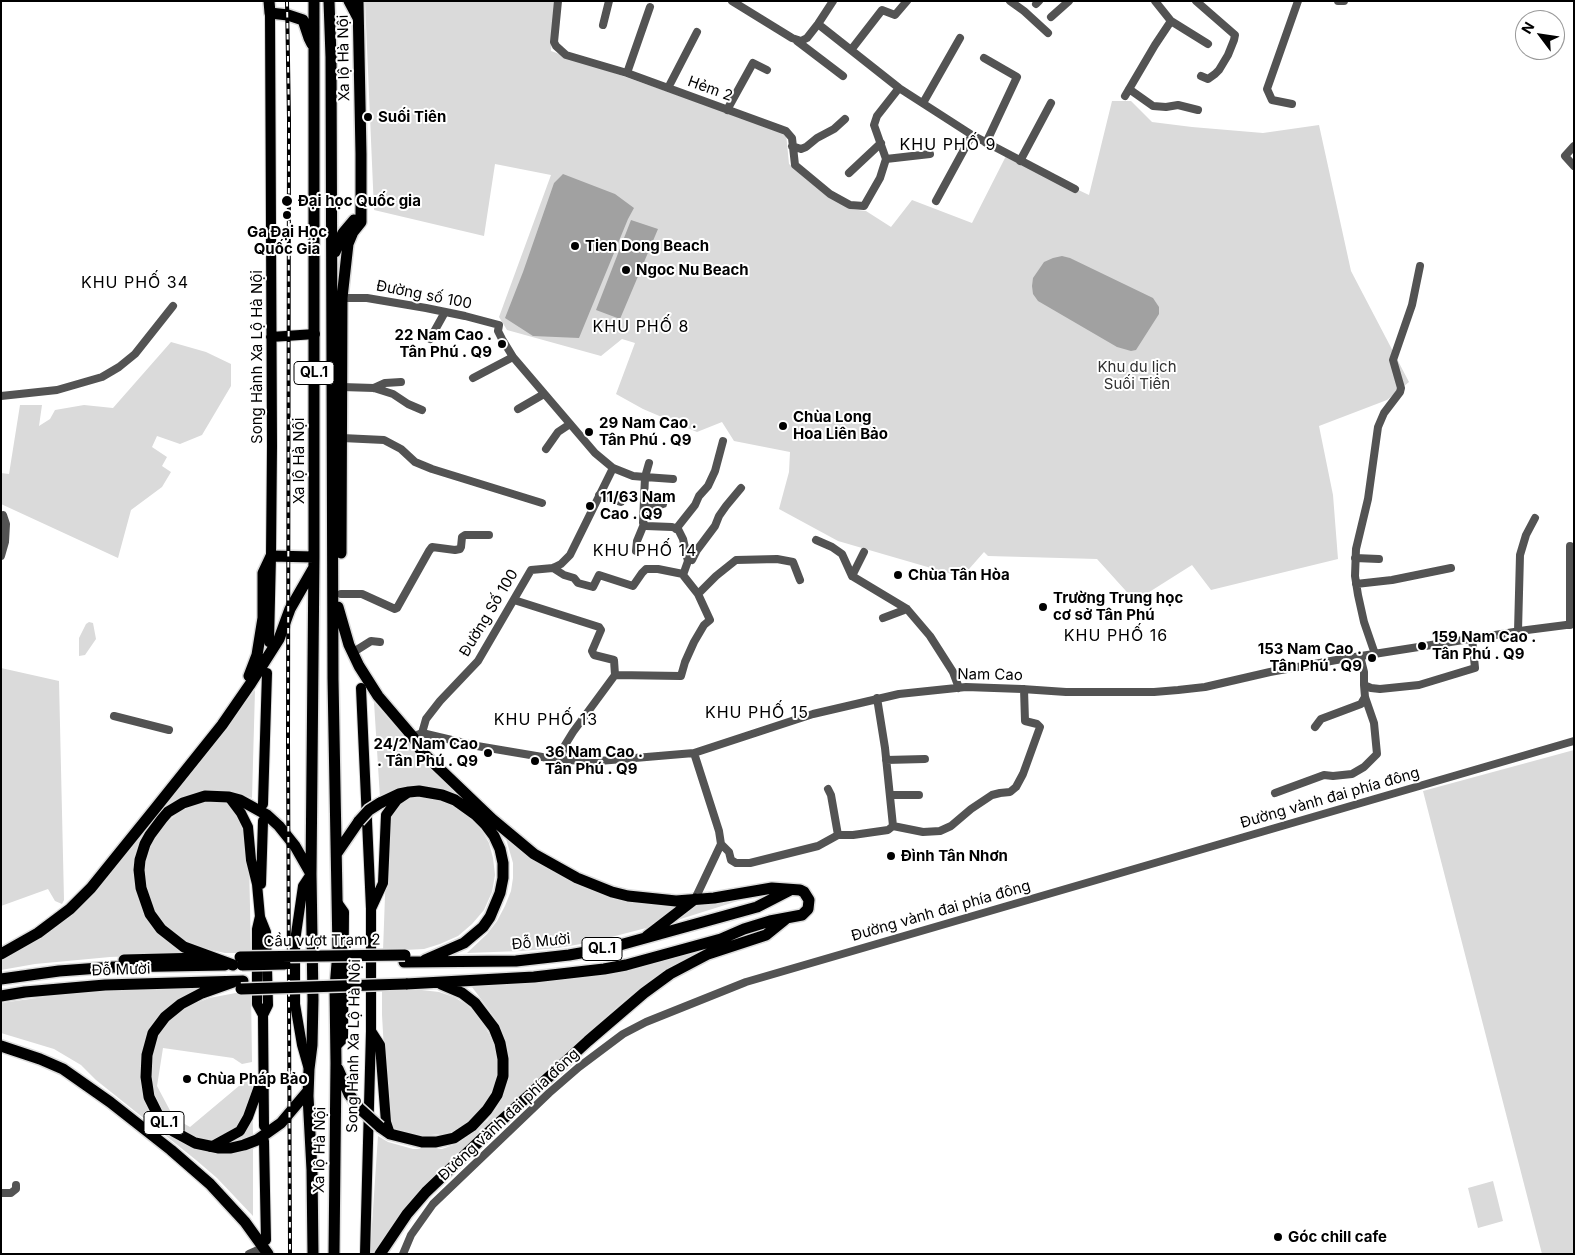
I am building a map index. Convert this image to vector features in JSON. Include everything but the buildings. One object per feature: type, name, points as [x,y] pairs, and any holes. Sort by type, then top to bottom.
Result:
[{"type":"highway","name":"Xa lộ Hà Nội","points":[[313,1254],[312,1170],[308,1091],[313,1036],[311,874],[314,562],[314,1]]},
{"type":"highway","name":"Xa lộ Hà Nội","points":[[329,1],[332,57],[332,263],[337,298],[342,387],[342,496],[333,679],[338,951],[335,988],[334,1254]]},
{"type":"highway","points":[[349,1],[359,19]]},
{"type":"highway","name":"Xa lộ Hà Nội","points":[[337,594],[334,515],[337,298],[348,244],[360,222],[361,212],[358,1]]},
{"type":"highway","name":"Xa lộ Hà Nội","points":[[270,7],[301,19],[315,47]]},
{"type":"highway","points":[[332,263],[337,245],[343,233],[361,212]]},
{"type":"highway","points":[[334,515],[342,496]]},
{"type":"highway","points":[[240,699],[257,655],[263,618],[263,573],[271,556],[314,562]]},
{"type":"highway","name":"QL.1","points":[[1,954],[38,933],[70,909],[90,888],[213,737],[279,638],[290,609],[314,562]]},
{"type":"highway","points":[[337,594],[341,618],[352,653],[378,696],[516,836],[554,862],[614,888],[695,899],[714,898],[767,888],[779,889]]},
{"type":"highway","name":"Xa lộ Hà Nội","points":[[333,679],[340,665],[341,618]]},
{"type":"highway","name":"QL.1","points":[[1,949],[35,929],[68,905],[105,864],[200,742],[213,737]]},
{"type":"highway","name":"QL.1","points":[[337,853],[358,821],[369,810],[399,794],[409,792],[442,795],[454,800],[466,807],[485,824],[494,836],[500,849],[503,863],[500,893],[490,917],[483,927],[464,943],[420,962]]},
{"type":"highway","name":"QL.1","points":[[212,958],[184,947],[161,929],[146,906],[139,870],[142,852],[156,826],[168,812],[183,803],[205,796],[229,796],[252,805],[279,826],[311,874]]},
{"type":"highway","name":"Đỗ Mười","points":[[405,959],[437,955],[512,955],[552,951],[618,939],[758,900],[779,889],[796,889],[804,892],[809,900],[809,904],[802,915],[770,921],[599,964],[559,970],[421,977],[405,981]]},
{"type":"highway","name":"Đỗ Mười","points":[[405,959],[420,962],[491,962],[541,959],[585,952],[641,940],[757,907],[791,889]]},
{"type":"highway","points":[[641,940],[695,899]]},
{"type":"highway","points":[[380,1254],[407,1214],[426,1192],[490,1131],[637,998],[656,983],[688,964],[708,954],[766,935],[787,918]]},
{"type":"highway","name":"Đỗ Mười","points":[[405,981],[437,982],[534,977],[604,969],[648,960],[721,939],[744,929]]},
{"type":"highway","name":"Đỗ Mười","points":[[1,975],[149,958],[212,958],[238,962]]},
{"type":"highway","name":"Cầu vượt Trạm 2","points":[[238,962],[405,959]]},
{"type":"highway","name":"Đỗ Mười","points":[[1,979],[113,967],[238,962]]},
{"type":"highway","name":"QL.1","points":[[336,1063],[342,1079],[359,1108],[380,1128],[390,1134],[422,1142],[436,1142],[454,1138],[472,1126],[487,1110],[497,1095],[503,1076],[503,1059],[500,1044],[494,1028],[475,1003],[462,993],[421,977]]},
{"type":"highway","name":"QL.1","points":[[308,1091],[281,1123],[257,1140],[231,1148],[211,1147],[195,1143],[173,1130],[158,1115],[149,1097],[146,1066],[149,1043],[153,1033],[165,1016],[180,1004],[213,989],[239,984],[405,981]]},
{"type":"highway","name":"Đỗ Mười","points":[[1,996],[105,984],[239,984]]},
{"type":"highway","points":[[1,1039],[43,1053],[67,1064],[175,1147],[213,1180],[258,1230],[261,1238],[259,1253]]},
{"type":"highway","points":[[1,1046],[63,1069],[85,1084],[191,1167],[261,1238]]},
{"type":"main road","name":"Song Hành Xa Lộ Hà Nội","points":[[268,642],[271,556],[272,337],[270,7]]},
{"type":"main road","points":[[272,337],[314,334]]},
{"type":"main road","points":[[263,804],[267,673]]},
{"type":"main road","name":"Song Hành Xa Lộ Hà Nội","points":[[361,688],[370,910],[371,1030],[365,1254]]},
{"type":"main road","points":[[370,910],[383,883],[386,815],[397,800],[409,792]]},
{"type":"main road","points":[[229,796],[248,827],[260,917],[266,932],[268,1005],[263,1016],[264,1126]]},
{"type":"main road","points":[[260,917],[263,821]]},
{"type":"main road","name":"Xa lộ Hà Nội","points":[[309,1069],[306,1053],[302,1045],[295,1004],[295,946],[303,886],[311,874]]},
{"type":"main road","points":[[371,1030],[380,1045],[386,1117],[390,1134]]},
{"type":"main road","points":[[211,1147],[240,1131],[245,1124],[263,1076]]},
{"type":"main road","points":[[261,1238],[264,1141]]},
{"type":"main road","points":[[245,1222],[259,1253]]},
{"type":"street","name":"Hẻm 2","points":[[558,1],[554,42],[566,55],[627,73],[786,131],[792,138],[795,165],[830,194],[850,206],[864,206],[880,178],[886,159]]},
{"type":"street","points":[[603,25],[609,1]]},
{"type":"street","points":[[732,1],[797,41],[843,76]]},
{"type":"street","points":[[797,41],[804,40],[818,24],[833,1]]},
{"type":"street","points":[[850,50],[882,10],[896,15],[907,1]]},
{"type":"street","points":[[1010,1],[1024,10],[1048,34]]},
{"type":"street","points":[[1050,17],[1069,1]]},
{"type":"street","points":[[1155,1],[1171,21],[1208,44]]},
{"type":"street","points":[[1196,1],[1235,35],[1228,55],[1219,70],[1208,78],[1201,76]]},
{"type":"street","points":[[1292,104],[1272,100],[1267,89],[1298,1]]},
{"type":"street","points":[[1338,1],[1344,1]]},
{"type":"street","points":[[627,73],[650,7]]},
{"type":"street","points":[[1171,21],[1127,93],[1153,106],[1166,108],[1178,105],[1198,110]]},
{"type":"street","points":[[818,24],[899,88],[972,136],[1075,189]]},
{"type":"street","points":[[668,88],[697,32]]},
{"type":"street","points":[[923,103],[960,38]]},
{"type":"street","points":[[984,58],[1017,77],[986,143]]},
{"type":"street","points":[[728,110],[752,63],[767,70]]},
{"type":"street","points":[[899,88],[877,116],[874,125],[886,159],[930,154]]},
{"type":"street","points":[[1020,161],[1050,104]]},
{"type":"street","points":[[792,146],[801,149],[806,147],[845,119]]},
{"type":"street","points":[[936,201],[972,136]]},
{"type":"street","points":[[849,173],[881,143]]},
{"type":"street","points":[[1574,146],[1565,156],[1574,166]]},
{"type":"street","points":[[1375,654],[1364,622],[1356,584],[1355,558],[1368,499],[1378,427],[1401,388],[1393,360],[1412,305],[1420,266]]},
{"type":"street","name":"Đường số 100","points":[[337,298],[367,298],[445,312],[499,325],[498,331],[513,357]]},
{"type":"street","points":[[1,396],[57,390],[102,377],[119,367],[135,354],[173,306]]},
{"type":"street","points":[[430,339],[445,312]]},
{"type":"street","points":[[474,378],[513,357],[595,453],[613,468],[634,476],[673,479]]},
{"type":"street","points":[[374,388],[385,383],[401,382]]},
{"type":"street","points":[[342,387],[374,388],[393,394],[408,404],[422,410]]},
{"type":"street","points":[[518,409],[544,394]]},
{"type":"street","points":[[546,449],[558,432],[570,424]]},
{"type":"street","points":[[342,438],[384,440],[402,449],[415,462],[432,469],[542,503]]},
{"type":"street","points":[[676,529],[708,486],[715,471],[723,441]]},
{"type":"street","points":[[636,550],[637,541],[644,524],[642,523],[645,477],[649,463]]},
{"type":"street","name":"Đường Số 100","points":[[417,735],[440,700],[478,661],[531,570],[553,568],[561,564],[570,555],[613,468]]},
{"type":"street","points":[[683,574],[690,560],[715,526],[722,511],[741,488]]},
{"type":"street","points":[[599,496],[621,502]]},
{"type":"street","points":[[644,503],[657,506],[662,504]]},
{"type":"street","points":[[1,556],[5,542],[6,524],[3,515]]},
{"type":"street","points":[[1518,631],[1520,555],[1526,535],[1535,518]]},
{"type":"street","points":[[644,524],[646,526],[672,527],[678,530],[690,560]]},
{"type":"street","points":[[337,594],[362,594],[382,602],[392,609],[397,608],[432,548],[460,549],[462,537],[465,535],[489,535]]},
{"type":"street","points":[[816,540],[842,554],[852,576],[907,608],[930,636],[952,672],[959,688]]},
{"type":"street","points":[[1570,546],[1572,624]]},
{"type":"street","points":[[852,576],[864,552]]},
{"type":"street","points":[[1355,558],[1379,559]]},
{"type":"street","points":[[698,594],[736,560],[777,559],[793,562],[800,580]]},
{"type":"street","points":[[553,568],[564,575],[574,578],[578,583],[593,587],[599,575],[633,586],[646,569],[658,569],[683,574],[698,594],[710,620],[704,624],[694,642],[681,676],[615,675]]},
{"type":"street","points":[[1356,584],[1392,580],[1451,568]]},
{"type":"street","points":[[514,600],[599,627],[602,630],[592,651],[594,655],[614,660],[615,675],[573,732],[565,745],[560,760]]},
{"type":"street","points":[[883,618],[907,608]]},
{"type":"street","name":"Nam Cao","points":[[417,735],[560,760],[599,761],[694,753],[813,714],[899,694],[959,688],[1066,692],[1154,692],[1178,690],[1205,687],[1270,672],[1360,656],[1572,624]]},
{"type":"street","points":[[1364,685],[1380,689],[1419,685],[1475,668],[1472,638]]},
{"type":"street","points":[[352,653],[371,641],[380,642]]},
{"type":"street","points":[[1275,793],[1324,774],[1333,776],[1352,774],[1364,766],[1376,754],[1374,723],[1365,697],[1364,672],[1360,656]]},
{"type":"street","points":[[721,844],[729,852],[731,860],[736,863],[750,862],[818,846],[838,835],[888,830],[893,826],[923,832],[940,831],[951,826],[992,795],[1010,792],[1016,787],[1023,774],[1040,727],[1037,724],[1025,721],[1024,689]]},
{"type":"street","points":[[1315,727],[1321,719],[1361,704],[1365,697]]},
{"type":"street","points":[[877,698],[893,826]]},
{"type":"street","points":[[114,716],[169,730]]},
{"type":"street","name":"Đường vành đai phía đông","points":[[403,1254],[411,1236],[433,1204],[542,1100],[580,1067],[623,1034],[646,1022],[746,982],[1574,741]]},
{"type":"street","points":[[694,753],[719,831],[721,844],[695,899]]},
{"type":"street","points":[[886,760],[925,759]]},
{"type":"street","points":[[828,789],[831,795],[838,835]]},
{"type":"street","points":[[890,796],[919,795]]},
{"type":"street","points":[[1,1193],[11,1193],[16,1190],[16,1185]]},
{"type":"green space","name":"Khu du lịch Suối Tiên","points":[[365,1],[555,1],[551,51],[786,133],[789,164],[850,209],[866,211],[891,227],[912,200],[972,223],[1006,156],[1089,195],[1112,101],[1131,101],[1152,122],[1192,127],[1263,133],[1319,125],[1351,271],[1409,382],[1387,400],[1319,426],[1333,495],[1338,559],[1211,590],[1192,565],[1135,601],[1097,559],[988,556],[984,552],[962,577],[838,541],[779,509],[789,472],[790,452],[734,441],[722,422],[697,432],[643,409],[616,394],[635,343],[622,339],[601,356],[507,330],[499,317],[551,175],[495,164],[484,236],[374,210]]},
{"type":"green space","points":[[171,342],[206,352],[231,364],[231,386],[202,435],[180,444],[157,436],[152,447],[167,457],[162,466],[171,472],[162,487],[131,510],[118,558],[1,504],[1,473],[9,474],[20,405],[42,405],[39,426],[50,419],[55,410],[84,405],[113,408]]},
{"type":"green space","points":[[89,622],[93,623],[96,639],[85,655],[79,656],[79,638]]},
{"type":"green space","points":[[1,668],[59,681],[64,900],[62,904],[55,901],[48,889],[1,906]]},
{"type":"green space","points":[[255,690],[252,798],[235,792],[211,791],[189,795],[180,800],[156,821],[136,890],[188,954],[110,957],[35,964],[1,970],[1,958],[47,932],[208,750]]},
{"type":"green space","points":[[374,702],[412,746],[466,801],[455,794],[443,790],[380,798]]},
{"type":"green space","points":[[1574,750],[1574,1254],[1542,1254],[1423,791]]},
{"type":"green space","points":[[408,798],[434,798],[458,808],[481,829],[489,843],[493,858],[495,875],[492,892],[484,910],[458,936],[424,949],[383,951],[388,813]]},
{"type":"green space","points":[[210,801],[227,802],[243,824],[249,860],[251,953],[225,953],[186,943],[168,929],[153,910],[144,882],[145,863],[148,852],[158,833],[167,822],[184,809]]},
{"type":"green space","points":[[505,835],[575,880],[683,904],[650,927],[592,942],[558,948],[467,953],[487,934],[497,921],[511,891],[513,863]]},
{"type":"green space","points":[[763,893],[671,922],[695,904]]},
{"type":"green space","points":[[713,946],[663,973],[630,996],[600,1022],[428,1183],[394,1222],[373,1254],[370,1254],[378,1136],[388,1142],[413,1149],[442,1149],[459,1143],[487,1121],[497,1108],[504,1094],[508,1081],[509,1066],[507,1049],[495,1018],[472,985],[588,977],[627,970]]},
{"type":"green space","points":[[205,988],[160,1016],[142,1072],[175,1137],[253,1147],[253,1216],[217,1178],[96,1080],[81,1065],[54,1049],[1,1033],[1,1003],[80,992]]},
{"type":"green space","points":[[382,989],[413,989],[439,992],[454,997],[467,1005],[479,1017],[489,1034],[496,1050],[497,1065],[496,1082],[491,1097],[469,1121],[457,1130],[444,1134],[417,1136],[391,1128],[388,1121]]},
{"type":"green space","points":[[251,992],[252,1062],[242,1064],[233,1058],[163,1048],[157,1086],[174,1118],[190,1127],[252,1075],[253,1135],[244,1140],[223,1143],[187,1133],[164,1115],[154,1095],[151,1085],[152,1057],[157,1038],[169,1021],[187,1007],[209,998]]},
{"type":"green space","points":[[1493,1181],[1503,1221],[1478,1228],[1468,1188]]},
{"type":"shaded area","name":"Tien Dong Beach","points":[[563,174],[615,194],[634,208],[579,338],[533,336],[505,318],[554,183]]},
{"type":"shaded area","name":"Ngoc Nu Beach","points":[[631,220],[658,229],[620,319],[596,310]]},
{"type":"shaded area","points":[[1062,256],[1070,258],[1153,298],[1159,307],[1159,314],[1136,350],[1131,351],[1117,347],[1038,301],[1033,294],[1033,278],[1044,262]]},
{"type":"railway","points":[[287,1],[289,120],[288,742],[290,1254]]},
{"type":"place","name":"Suối Tiên","points":[[368,117]]},
{"type":"place","name":"Đại học Quốc gia","points":[[287,201]]},
{"type":"place","name":"Ga Đại Học Quốc Gia","points":[[287,215]]},
{"type":"place","name":"Tien Dong Beach","points":[[575,246]]},
{"type":"place","name":"Ngoc Nu Beach","points":[[626,270]]},
{"type":"place","name":"22 Nam Cao . Tân Phú . Q9","points":[[502,344]]},
{"type":"place","name":"Chùa Long Hoa Liên Bảo","points":[[783,426]]},
{"type":"place","name":"29 Nam Cao . Tân Phú . Q9","points":[[589,432]]},
{"type":"place","name":"11/63 Nam Cao . Q9","points":[[590,506]]},
{"type":"place","name":"Chùa Tân Hòa","points":[[898,575]]},
{"type":"place","name":"Trường Trung học cơ sở Tân Phú","points":[[1043,607]]},
{"type":"place","name":"159 Nam Cao . Tân Phú . Q9","points":[[1422,646]]},
{"type":"place","name":"153 Nam Cao . Tân Phú . Q9","points":[[1372,658]]},
{"type":"place","name":"24/2 Nam Cao . Tân Phú . Q9","points":[[488,753]]},
{"type":"place","name":"36 Nam Cao . Tân Phú . Q9","points":[[535,761]]},
{"type":"place","name":"Đình Tân Nhơn","points":[[891,856]]},
{"type":"place","name":"Chùa Pháp Bảo","points":[[187,1079]]},
{"type":"place","name":"Góc chill cafe","points":[[1278,1237]]},
{"type":"district","name":"KHU PHỐ 9","points":[[948,145]]},
{"type":"district","name":"KHU PHỐ 34","points":[[135,283]]},
{"type":"district","name":"KHU PHỐ 8","points":[[641,327]]},
{"type":"district","name":"KHU PHỐ 14","points":[[645,551]]},
{"type":"district","name":"KHU PHỐ 16","points":[[1116,636]]},
{"type":"district","name":"KHU PHỐ 15","points":[[757,713]]},
{"type":"district","name":"KHU PHỐ 13","points":[[546,720]]}]
